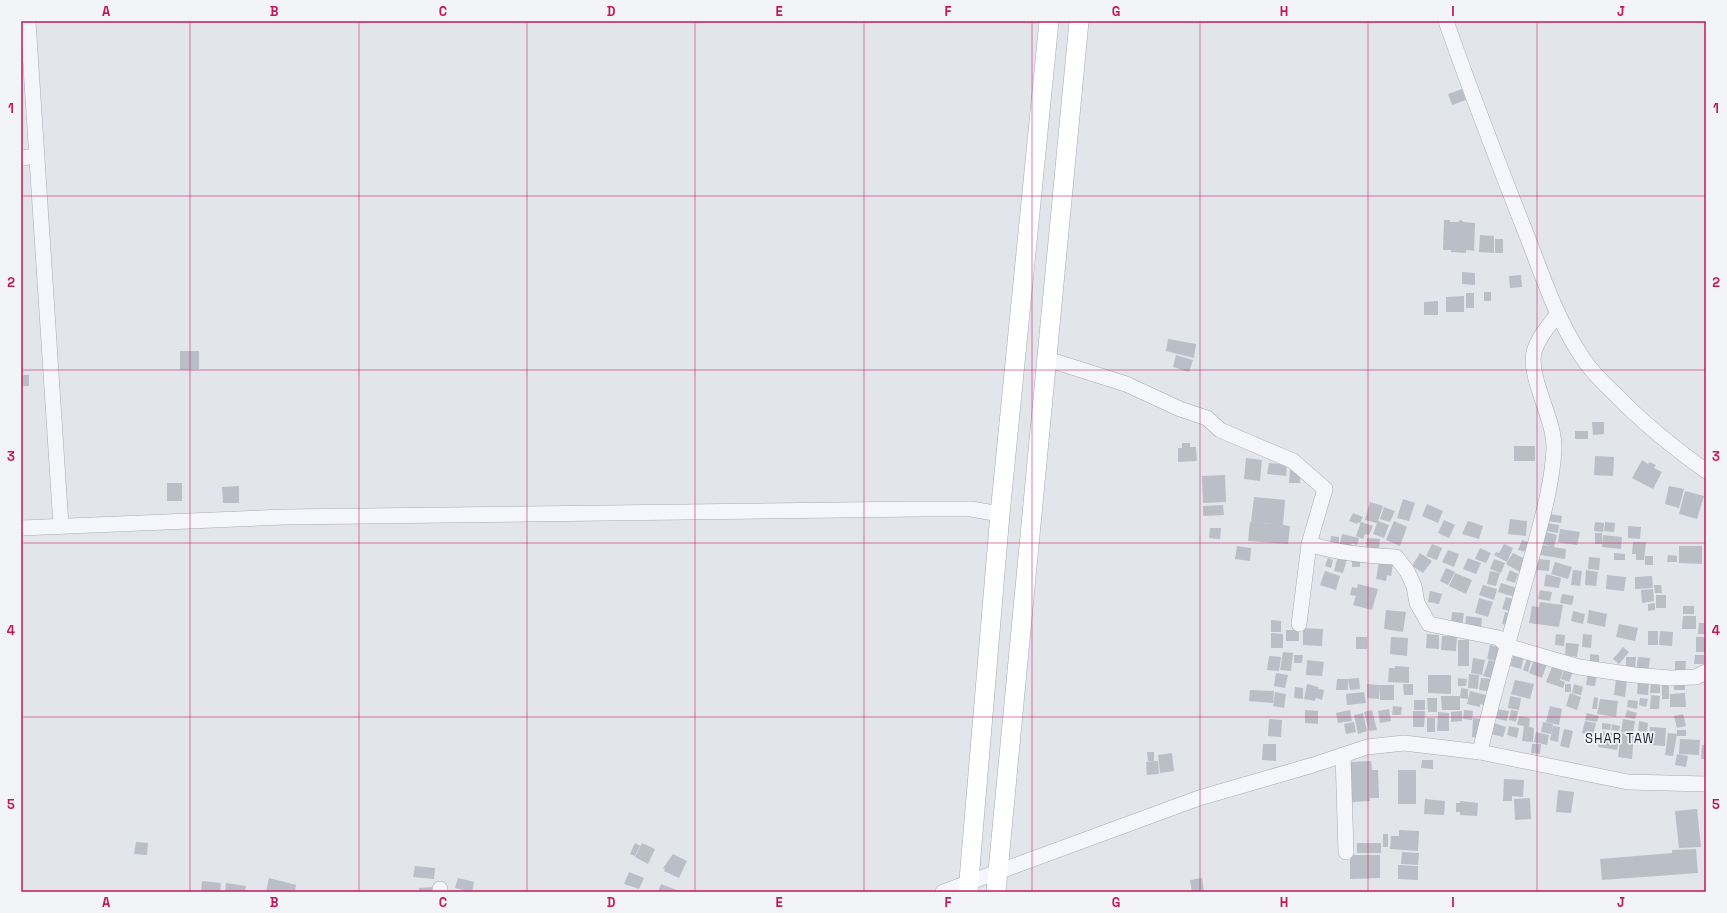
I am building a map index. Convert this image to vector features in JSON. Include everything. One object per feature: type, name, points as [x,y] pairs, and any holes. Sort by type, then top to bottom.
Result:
[{"type":"main road","points":[[968,887],[1000,514],[1049,21]]},
{"type":"main road","points":[[996,892],[1079,21]]},
{"type":"main road","points":[[995,580],[1025,586]]},
{"type":"street","points":[[28,21],[60,526]]},
{"type":"street","points":[[1446,21],[1517,211],[1558,314],[1582,357],[1595,375],[1645,424],[1674,448],[1706,471]]},
{"type":"street","points":[[21,158],[36,156]]},
{"type":"street","points":[[1480,752],[1490,708],[1544,506],[1553,461],[1553,436],[1535,375],[1533,358],[1540,339],[1558,314]]},
{"type":"street","points":[[1047,359],[1126,384],[1180,409],[1207,418],[1220,430],[1293,461],[1325,489],[1310,544],[1298,624]]},
{"type":"street","points":[[21,528],[284,518],[926,509],[971,509],[1000,514]]},
{"type":"street","points":[[1310,544],[1330,550],[1371,556],[1396,557],[1407,571],[1414,586],[1417,604],[1429,624],[1499,638],[1507,646],[1579,667],[1634,675],[1670,678],[1696,677],[1706,672]]},
{"type":"street","points":[[943,892],[968,887],[998,870],[1198,798],[1313,766],[1367,747],[1404,743],[1480,752],[1628,782],[1706,784]]},
{"type":"street","points":[[1343,755],[1346,852]]},
{"type":"building","points":[[1462,89],[1466,100],[1452,105],[1448,94]]},
{"type":"building","points":[[1444,220],[1459,222],[1459,220],[1463,222],[1475,223],[1474,251],[1466,250],[1466,253],[1443,250]]},
{"type":"building","points":[[1480,235],[1494,236],[1494,253],[1479,252]]},
{"type":"building","points":[[1495,239],[1503,239],[1503,253],[1495,253]]},
{"type":"building","points":[[1462,272],[1475,273],[1475,285],[1462,284]]},
{"type":"building","points":[[1521,275],[1522,287],[1510,288],[1509,276]]},
{"type":"building","points":[[1484,292],[1491,292],[1491,301],[1484,301]]},
{"type":"building","points":[[1466,293],[1474,293],[1474,308],[1466,308]]},
{"type":"building","points":[[1464,296],[1464,312],[1446,312],[1446,297]]},
{"type":"building","points":[[1438,301],[1438,315],[1424,315],[1424,302]]},
{"type":"building","points":[[1168,339],[1196,344],[1194,358],[1166,351]]},
{"type":"building","points":[[180,351],[199,351],[199,369],[180,370]]},
{"type":"building","points":[[1176,355],[1193,360],[1189,372],[1173,367]]},
{"type":"building","points":[[21,375],[29,375],[29,386],[21,386]]},
{"type":"building","points":[[1592,422],[1604,422],[1604,434],[1593,435]]},
{"type":"building","points":[[1575,431],[1588,431],[1588,439],[1575,439]]},
{"type":"building","points":[[1182,443],[1190,443],[1190,447],[1196,447],[1197,461],[1178,462],[1178,448],[1182,448]]},
{"type":"building","points":[[1514,446],[1535,446],[1535,461],[1514,461]]},
{"type":"building","points":[[1595,456],[1614,457],[1613,476],[1594,475]]},
{"type":"building","points":[[1246,458],[1262,460],[1260,481],[1244,479]]},
{"type":"building","points":[[1642,460],[1648,464],[1649,462],[1656,465],[1654,468],[1662,472],[1653,489],[1632,478]]},
{"type":"building","points":[[1269,463],[1287,465],[1286,476],[1267,474]]},
{"type":"building","points":[[1290,470],[1301,471],[1300,483],[1289,483]]},
{"type":"building","points":[[1225,475],[1226,502],[1203,503],[1202,476]]},
{"type":"building","points":[[167,483],[182,483],[182,501],[167,501]]},
{"type":"building","points":[[239,486],[239,503],[223,503],[222,487]]},
{"type":"building","points":[[1669,486],[1684,489],[1679,508],[1665,504]]},
{"type":"building","points":[[1685,491],[1704,496],[1697,519],[1679,514]]},
{"type":"building","points":[[1254,497],[1285,500],[1283,525],[1290,526],[1288,544],[1248,541],[1250,522],[1273,524],[1251,522]]},
{"type":"building","points":[[1403,499],[1415,503],[1409,521],[1397,518]]},
{"type":"building","points":[[1370,502],[1383,506],[1378,521],[1389,525],[1384,538],[1373,534],[1377,523],[1365,520]]},
{"type":"building","points":[[1427,504],[1443,511],[1438,523],[1422,516]]},
{"type":"building","points":[[1223,505],[1224,515],[1203,516],[1203,506]]},
{"type":"building","points":[[1384,507],[1395,511],[1390,522],[1380,519]]},
{"type":"building","points":[[1353,513],[1363,517],[1360,523],[1358,522],[1357,524],[1349,521]]},
{"type":"building","points":[[1550,514],[1562,516],[1561,523],[1548,521]]},
{"type":"building","points":[[1510,519],[1527,521],[1526,536],[1508,534]]},
{"type":"building","points":[[1444,520],[1455,525],[1449,538],[1438,533]]},
{"type":"building","points":[[1394,521],[1407,527],[1400,546],[1386,540]]},
{"type":"building","points":[[1468,521],[1483,526],[1479,539],[1462,534]]},
{"type":"building","points":[[1361,522],[1373,526],[1369,535],[1365,534],[1363,539],[1356,536]]},
{"type":"building","points":[[1595,522],[1604,523],[1603,532],[1594,531]]},
{"type":"building","points":[[1605,522],[1615,523],[1614,532],[1604,531]]},
{"type":"building","points":[[1547,523],[1559,525],[1558,533],[1546,531]]},
{"type":"building","points":[[1628,526],[1641,527],[1640,539],[1628,538]]},
{"type":"building","points":[[1210,528],[1221,528],[1220,539],[1209,538]]},
{"type":"building","points":[[1560,529],[1580,532],[1577,545],[1558,542]]},
{"type":"building","points":[[1546,532],[1557,535],[1554,547],[1566,549],[1565,559],[1540,555],[1542,545],[1551,546],[1543,544]]},
{"type":"building","points":[[1595,533],[1602,533],[1602,544],[1595,544]]},
{"type":"building","points":[[1342,534],[1359,538],[1357,545],[1352,543],[1350,549],[1339,547]]},
{"type":"building","points":[[1603,535],[1622,537],[1621,549],[1602,547]]},
{"type":"building","points":[[1331,536],[1339,537],[1339,545],[1330,545]]},
{"type":"building","points":[[1367,538],[1380,539],[1379,551],[1366,550]]},
{"type":"building","points":[[1522,540],[1530,543],[1527,552],[1518,550]]},
{"type":"building","points":[[1633,542],[1646,542],[1644,560],[1636,560],[1636,554],[1632,554]]},
{"type":"building","points":[[1432,544],[1442,548],[1437,560],[1426,556]]},
{"type":"building","points":[[1504,544],[1513,548],[1507,562],[1494,555],[1496,552],[1499,553]]},
{"type":"building","points":[[1237,546],[1251,548],[1250,561],[1235,559]]},
{"type":"building","points":[[1679,546],[1702,546],[1702,564],[1679,563]]},
{"type":"building","points":[[1480,548],[1491,553],[1486,563],[1475,559]]},
{"type":"building","points":[[1448,550],[1459,554],[1454,567],[1442,562]]},
{"type":"building","points":[[1420,553],[1432,561],[1423,573],[1412,566]]},
{"type":"building","points":[[1513,553],[1527,560],[1520,572],[1506,564]]},
{"type":"building","points":[[1614,553],[1625,554],[1625,560],[1614,560]]},
{"type":"building","points":[[1668,555],[1677,556],[1677,562],[1667,562]]},
{"type":"building","points":[[1338,556],[1347,559],[1343,573],[1334,571]]},
{"type":"building","points":[[1645,556],[1653,556],[1653,565],[1645,565]]},
{"type":"building","points":[[1589,557],[1600,558],[1599,570],[1588,569]]},
{"type":"building","points":[[1328,558],[1333,560],[1331,568],[1325,566]]},
{"type":"building","points":[[1468,558],[1481,563],[1476,574],[1463,569]]},
{"type":"building","points":[[1352,559],[1360,560],[1360,567],[1352,567]]},
{"type":"building","points":[[1494,559],[1505,563],[1501,573],[1490,569]]},
{"type":"building","points":[[1538,559],[1550,560],[1549,571],[1537,570]]},
{"type":"building","points":[[1379,561],[1393,564],[1391,576],[1387,575],[1386,581],[1376,579]]},
{"type":"building","points":[[1555,562],[1572,567],[1568,579],[1551,574]]},
{"type":"building","points":[[1446,568],[1455,572],[1448,585],[1440,581]]},
{"type":"building","points":[[1510,570],[1518,574],[1515,583],[1506,580]]},
{"type":"building","points":[[1573,570],[1582,571],[1580,586],[1571,585]]},
{"type":"building","points":[[1586,570],[1598,572],[1596,586],[1585,585]]},
{"type":"building","points":[[1325,571],[1340,576],[1336,590],[1320,585]]},
{"type":"building","points":[[1490,571],[1500,573],[1496,586],[1487,584]]},
{"type":"building","points":[[1455,573],[1472,580],[1466,594],[1449,586]]},
{"type":"building","points":[[1546,574],[1561,578],[1559,588],[1544,586]]},
{"type":"building","points":[[1607,575],[1626,577],[1624,591],[1606,589]]},
{"type":"building","points":[[1652,576],[1653,588],[1635,589],[1635,577]]},
{"type":"building","points":[[1501,583],[1517,588],[1515,597],[1498,592]]},
{"type":"building","points":[[1358,584],[1378,589],[1372,610],[1353,605],[1356,596],[1350,595],[1352,587],[1357,588]]},
{"type":"building","points":[[1483,585],[1497,589],[1494,600],[1479,595]]},
{"type":"building","points":[[1654,585],[1661,585],[1662,593],[1655,593]]},
{"type":"building","points":[[1653,589],[1654,601],[1642,603],[1641,590]]},
{"type":"building","points":[[1540,590],[1552,592],[1550,601],[1538,599]]},
{"type":"building","points":[[1430,591],[1442,594],[1439,604],[1428,602]]},
{"type":"building","points":[[1562,594],[1574,596],[1572,605],[1560,603]]},
{"type":"building","points":[[1656,595],[1666,595],[1666,608],[1656,608]]},
{"type":"building","points":[[1506,597],[1517,600],[1513,612],[1502,609]]},
{"type":"building","points":[[1479,598],[1493,602],[1488,617],[1475,613]]},
{"type":"building","points":[[1540,602],[1563,605],[1559,627],[1529,623],[1532,606],[1539,607]]},
{"type":"building","points":[[1655,603],[1655,610],[1648,611],[1648,604]]},
{"type":"building","points":[[1683,606],[1694,606],[1694,614],[1683,614]]},
{"type":"building","points":[[1386,610],[1406,612],[1403,632],[1384,629]]},
{"type":"building","points":[[1589,610],[1607,614],[1605,627],[1587,623]]},
{"type":"building","points":[[1573,611],[1585,614],[1583,624],[1571,621]]},
{"type":"building","points":[[1452,612],[1464,613],[1462,628],[1451,626]]},
{"type":"building","points":[[1505,612],[1513,614],[1511,626],[1502,624]]},
{"type":"building","points":[[1466,616],[1482,618],[1481,630],[1465,628]]},
{"type":"building","points":[[1683,616],[1696,616],[1696,629],[1682,629]]},
{"type":"building","points":[[1271,620],[1281,621],[1281,632],[1271,632]]},
{"type":"building","points":[[1699,623],[1706,623],[1706,634],[1698,634]]},
{"type":"building","points":[[1619,624],[1638,628],[1635,641],[1616,637]]},
{"type":"building","points":[[1303,628],[1323,629],[1322,646],[1303,645]]},
{"type":"building","points":[[1286,630],[1299,630],[1299,641],[1286,641]]},
{"type":"building","points":[[1648,631],[1658,631],[1658,645],[1648,645]]},
{"type":"building","points":[[1660,631],[1673,632],[1672,646],[1659,645]]},
{"type":"building","points":[[1271,633],[1283,634],[1283,648],[1271,648]]},
{"type":"building","points":[[1427,634],[1439,635],[1439,649],[1426,648]]},
{"type":"building","points":[[1556,634],[1565,635],[1564,646],[1555,645]]},
{"type":"building","points":[[1583,634],[1592,635],[1591,648],[1582,647]]},
{"type":"building","points":[[1442,636],[1457,636],[1456,651],[1441,650]]},
{"type":"building","points":[[1356,637],[1367,637],[1367,649],[1356,649]]},
{"type":"building","points":[[1391,637],[1408,638],[1407,656],[1390,654]]},
{"type":"building","points":[[1696,637],[1706,637],[1706,652],[1696,652]]},
{"type":"building","points":[[1458,640],[1469,640],[1469,666],[1458,666]]},
{"type":"building","points":[[1566,643],[1579,644],[1577,657],[1565,655]]},
{"type":"building","points":[[1490,645],[1504,648],[1501,662],[1487,659]]},
{"type":"building","points":[[1623,647],[1629,652],[1619,664],[1613,659]]},
{"type":"building","points":[[1283,652],[1293,653],[1291,671],[1280,670]]},
{"type":"building","points":[[1514,654],[1524,657],[1521,669],[1510,666]]},
{"type":"building","points":[[1590,654],[1599,655],[1599,664],[1590,664]]},
{"type":"building","points":[[1294,655],[1303,655],[1302,663],[1294,663]]},
{"type":"building","points":[[1695,655],[1704,655],[1704,664],[1694,664]]},
{"type":"building","points":[[1269,656],[1281,657],[1279,671],[1267,670]]},
{"type":"building","points":[[1528,656],[1532,658],[1528,672],[1523,670]]},
{"type":"building","points":[[1626,657],[1636,657],[1635,671],[1626,671]]},
{"type":"building","points":[[1638,657],[1650,658],[1648,674],[1636,672]]},
{"type":"building","points":[[1473,658],[1485,660],[1482,675],[1471,673]]},
{"type":"building","points":[[1534,659],[1547,664],[1542,678],[1529,673]]},
{"type":"building","points":[[1307,660],[1324,662],[1322,676],[1306,675]]},
{"type":"building","points":[[1489,660],[1497,662],[1495,679],[1483,676]]},
{"type":"building","points":[[1675,661],[1686,661],[1685,672],[1675,672]]},
{"type":"building","points":[[1395,666],[1409,667],[1409,683],[1388,682],[1389,668],[1395,668]]},
{"type":"building","points":[[1552,667],[1563,671],[1560,680],[1565,682],[1563,688],[1546,682]]},
{"type":"building","points":[[1565,668],[1573,671],[1569,682],[1561,679]]},
{"type":"building","points":[[1588,672],[1597,673],[1595,686],[1586,685]]},
{"type":"building","points":[[1276,673],[1288,675],[1285,688],[1274,686]]},
{"type":"building","points":[[1469,674],[1479,675],[1478,689],[1468,688]]},
{"type":"building","points":[[1428,675],[1451,675],[1451,694],[1428,693]]},
{"type":"building","points":[[1359,678],[1360,689],[1350,690],[1348,679]]},
{"type":"building","points":[[1458,678],[1467,679],[1466,686],[1458,686]]},
{"type":"building","points":[[1481,678],[1492,679],[1491,692],[1479,690]]},
{"type":"building","points":[[1337,679],[1348,679],[1348,690],[1336,690]]},
{"type":"building","points":[[1616,679],[1627,680],[1625,697],[1614,695]]},
{"type":"building","points":[[1515,680],[1534,684],[1530,699],[1511,694]]},
{"type":"building","points":[[1638,681],[1649,683],[1648,695],[1637,694]]},
{"type":"building","points":[[1674,682],[1685,682],[1685,690],[1674,690]]},
{"type":"building","points":[[1651,683],[1660,683],[1660,693],[1650,693]]},
{"type":"building","points":[[1307,684],[1324,690],[1322,700],[1316,698],[1315,701],[1304,699]]},
{"type":"building","points":[[1367,684],[1379,685],[1379,699],[1367,698]]},
{"type":"building","points":[[1403,684],[1413,684],[1413,695],[1404,695]]},
{"type":"building","points":[[1565,684],[1571,684],[1571,692],[1565,692]]},
{"type":"building","points":[[1574,684],[1583,687],[1581,695],[1572,693]]},
{"type":"building","points":[[1662,684],[1669,684],[1669,699],[1662,699]]},
{"type":"building","points":[[1379,685],[1394,685],[1394,700],[1380,700]]},
{"type":"building","points":[[1295,687],[1303,688],[1303,699],[1294,698]]},
{"type":"building","points":[[1461,688],[1468,689],[1468,699],[1460,698]]},
{"type":"building","points":[[1250,690],[1274,691],[1273,703],[1249,701]]},
{"type":"building","points":[[1470,691],[1490,696],[1488,706],[1480,704],[1480,707],[1467,704]]},
{"type":"building","points":[[1275,692],[1286,694],[1284,708],[1273,706]]},
{"type":"building","points":[[1364,692],[1366,703],[1347,705],[1346,694]]},
{"type":"building","points":[[1570,693],[1581,697],[1577,710],[1566,706]]},
{"type":"building","points":[[1685,693],[1686,707],[1670,707],[1670,694]]},
{"type":"building","points":[[1651,695],[1660,696],[1659,709],[1650,709]]},
{"type":"building","points":[[1441,696],[1460,696],[1460,710],[1442,710]]},
{"type":"building","points":[[1510,696],[1521,698],[1519,710],[1508,708]]},
{"type":"building","points":[[1594,697],[1598,698],[1597,709],[1592,709]]},
{"type":"building","points":[[1427,698],[1437,698],[1437,712],[1428,712]]},
{"type":"building","points":[[1640,698],[1648,699],[1646,707],[1639,705]]},
{"type":"building","points":[[1600,699],[1618,701],[1616,717],[1597,714]]},
{"type":"building","points":[[1414,700],[1425,700],[1425,710],[1414,710]]},
{"type":"building","points":[[1628,700],[1638,701],[1637,709],[1627,707]]},
{"type":"building","points":[[1393,706],[1402,707],[1401,715],[1392,715]]},
{"type":"building","points":[[1550,706],[1562,709],[1559,725],[1546,722]]},
{"type":"building","points":[[1389,709],[1391,721],[1380,723],[1378,711]]},
{"type":"building","points":[[1496,709],[1509,711],[1507,721],[1494,718]]},
{"type":"building","points":[[1305,710],[1318,711],[1318,724],[1305,723]]},
{"type":"building","points":[[1350,710],[1352,721],[1338,723],[1336,713]]},
{"type":"building","points":[[1372,710],[1377,730],[1369,731],[1364,712]]},
{"type":"building","points":[[1464,710],[1473,711],[1472,720],[1463,719]]},
{"type":"building","points":[[1511,710],[1518,711],[1516,722],[1509,720]]},
{"type":"building","points":[[1627,710],[1637,713],[1635,719],[1625,717]]},
{"type":"building","points":[[1413,711],[1425,711],[1424,727],[1413,727]]},
{"type":"building","points":[[1462,711],[1462,721],[1451,722],[1451,712]]},
{"type":"building","points":[[1438,712],[1449,713],[1449,731],[1437,731]]},
{"type":"building","points":[[1363,713],[1367,731],[1358,734],[1354,715]]},
{"type":"building","points":[[1587,713],[1599,716],[1597,722],[1585,720]]},
{"type":"building","points":[[1683,714],[1686,726],[1677,728],[1674,716]]},
{"type":"building","points":[[1519,716],[1530,718],[1529,727],[1534,728],[1533,742],[1522,741],[1524,726],[1517,725]]},
{"type":"building","points":[[1427,718],[1435,718],[1435,732],[1427,732]]},
{"type":"building","points":[[1473,718],[1483,719],[1483,738],[1472,737]]},
{"type":"building","points":[[1269,719],[1282,720],[1281,737],[1268,736]]},
{"type":"building","points":[[1623,719],[1635,721],[1633,734],[1621,732]]},
{"type":"building","points":[[1585,721],[1596,723],[1593,735],[1582,733]]},
{"type":"building","points":[[1639,721],[1648,723],[1647,733],[1638,731]]},
{"type":"building","points":[[1354,722],[1356,732],[1346,734],[1344,724]]},
{"type":"building","points":[[1543,722],[1553,724],[1551,734],[1541,732]]},
{"type":"building","points":[[1494,723],[1506,727],[1503,737],[1491,734]]},
{"type":"building","points":[[1602,723],[1611,724],[1610,730],[1602,729]]},
{"type":"building","points":[[1612,724],[1620,726],[1619,731],[1611,730]]},
{"type":"building","points":[[1509,726],[1519,728],[1517,738],[1507,735]]},
{"type":"building","points":[[1553,726],[1560,727],[1558,742],[1550,740]]},
{"type":"building","points":[[1650,727],[1666,728],[1665,746],[1649,745]]},
{"type":"building","points":[[1564,729],[1573,731],[1569,748],[1560,746]]},
{"type":"building","points":[[1677,730],[1686,730],[1686,736],[1677,736]]},
{"type":"building","points":[[1601,731],[1620,734],[1617,750],[1598,747]]},
{"type":"building","points":[[1536,732],[1549,735],[1547,745],[1534,742]]},
{"type":"building","points":[[1621,733],[1634,735],[1632,759],[1618,757]]},
{"type":"building","points":[[1668,733],[1677,734],[1673,756],[1665,755]]},
{"type":"building","points":[[1680,739],[1700,740],[1699,755],[1679,754]]},
{"type":"building","points":[[1263,744],[1276,744],[1276,761],[1262,760]]},
{"type":"building","points":[[1532,744],[1541,744],[1540,754],[1531,753]]},
{"type":"building","points":[[1702,745],[1706,745],[1706,759],[1701,759]]},
{"type":"building","points":[[1147,752],[1154,752],[1154,761],[1148,761]]},
{"type":"building","points":[[1172,753],[1174,771],[1160,773],[1158,755]]},
{"type":"building","points":[[1677,754],[1688,756],[1686,767],[1675,765]]},
{"type":"building","points":[[1422,760],[1433,760],[1433,769],[1421,768]]},
{"type":"building","points":[[1158,761],[1159,774],[1147,775],[1146,762]]},
{"type":"building","points":[[1371,761],[1372,770],[1378,770],[1379,798],[1370,798],[1370,801],[1351,802],[1349,762]]},
{"type":"building","points":[[1398,770],[1416,770],[1416,804],[1398,804]]},
{"type":"building","points":[[1504,779],[1524,780],[1523,797],[1512,796],[1512,801],[1503,801]]},
{"type":"building","points":[[1558,790],[1574,792],[1571,813],[1556,812]]},
{"type":"building","points":[[1530,798],[1531,819],[1515,820],[1514,799]]},
{"type":"building","points":[[1425,799],[1445,801],[1444,815],[1424,814]]},
{"type":"building","points":[[1460,801],[1478,803],[1477,816],[1460,815],[1460,812],[1456,812],[1456,803],[1460,803]]},
{"type":"building","points":[[1697,809],[1701,847],[1679,848],[1675,811]]},
{"type":"building","points":[[1399,830],[1419,831],[1418,851],[1390,849],[1391,836],[1399,836]]},
{"type":"building","points":[[1383,834],[1388,834],[1388,847],[1383,847]]},
{"type":"building","points":[[136,842],[148,843],[147,855],[134,854]]},
{"type":"building","points":[[635,843],[640,846],[635,856],[630,854]]},
{"type":"building","points":[[642,843],[655,849],[648,864],[635,857]]},
{"type":"building","points":[[1357,843],[1381,843],[1381,853],[1357,853]]},
{"type":"building","points":[[1696,849],[1698,873],[1602,880],[1600,859],[1672,853],[1672,850]]},
{"type":"building","points":[[1402,852],[1419,853],[1418,865],[1401,864]]},
{"type":"building","points":[[673,854],[687,861],[679,878],[664,871],[665,869],[663,868]]},
{"type":"building","points":[[1350,855],[1380,855],[1380,878],[1350,879]]},
{"type":"building","points":[[1398,865],[1418,866],[1418,880],[1398,879]]},
{"type":"building","points":[[415,866],[435,868],[434,879],[413,877]]},
{"type":"building","points":[[629,872],[644,878],[639,889],[624,884]]},
{"type":"building","points":[[269,878],[296,885],[295,892],[266,892]]},
{"type":"building","points":[[458,878],[474,882],[472,892],[455,888]]},
{"type":"building","points":[[1202,878],[1204,892],[1192,892],[1190,880]]},
{"type":"building","points":[[202,881],[221,883],[220,892],[201,892]]},
{"type":"building","points":[[226,883],[246,886],[245,892],[225,892]]},
{"type":"building","points":[[661,884],[682,892],[658,892]]},
{"type":"building","points":[[432,887],[432,892],[419,892],[419,888]]},
{"type":"district","name":"SHAR TAW","points":[[1620,738]]}]
